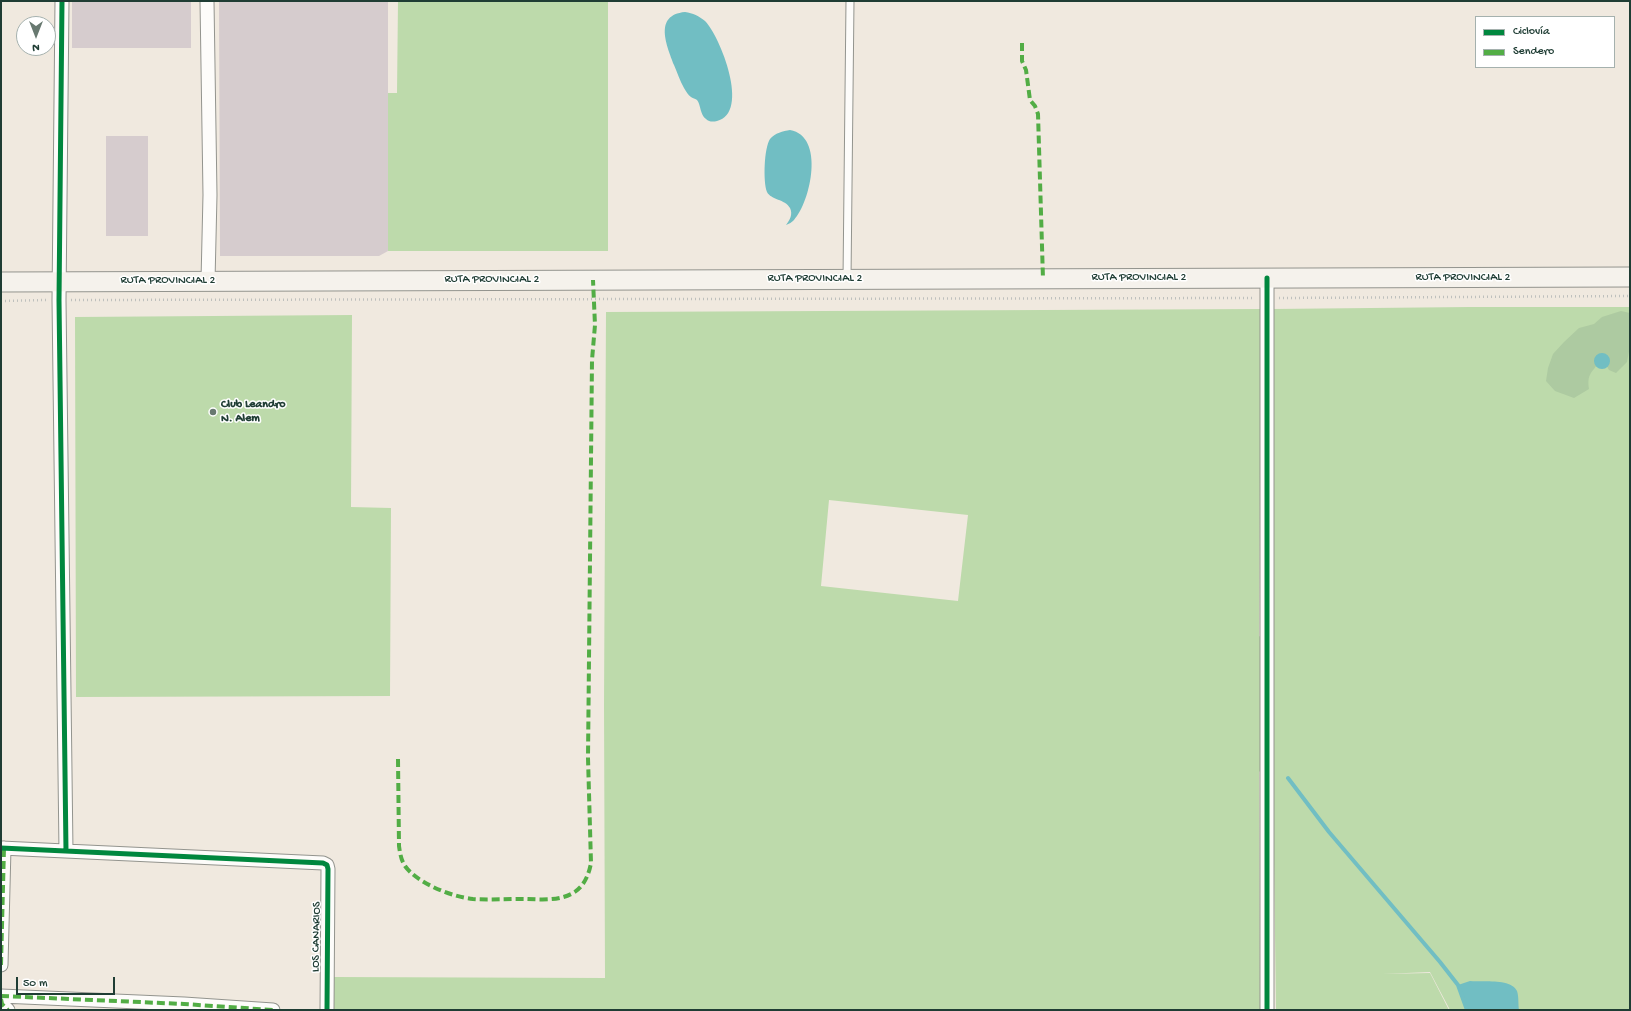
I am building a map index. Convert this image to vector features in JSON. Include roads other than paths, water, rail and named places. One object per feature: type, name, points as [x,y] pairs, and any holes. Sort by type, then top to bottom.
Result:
[{"type":"main road","name":"RUTA PROVINCIAL 2","points":[[1,282],[1630,277]]},
{"type":"street","points":[[1,965],[3,848],[66,851],[59,300],[62,1]]},
{"type":"street","points":[[207,1],[210,195],[208,281]]},
{"type":"street","points":[[1267,278],[1267,1010]]},
{"type":"street","name":"LOS CANARIOS","points":[[66,851],[323,863],[327,865],[327,1010]]},
{"type":"street","points":[[1,996],[184,1007],[273,1010]]},
{"type":"street","points":[[1,999],[2,1004],[8,1010]]},
{"type":"lane","points":[[847,279],[850,1]]},
{"type":"water","points":[[685,12],[693,14],[705,21],[711,29],[724,57],[729,74],[732,90],[732,104],[727,115],[717,121],[713,122],[707,120],[702,113],[697,100],[687,93],[668,49],[665,32],[666,25],[669,19],[675,14]]},
{"type":"water","points":[[790,130],[801,135],[808,144],[812,170],[805,199],[800,211],[794,220],[786,225],[791,217],[791,210],[788,205],[772,197],[767,192],[765,165],[766,150],[770,139],[777,134]]},
{"type":"water","points":[[1602,353],[1608,355],[1610,361],[1608,367],[1602,369],[1596,367],[1594,361],[1596,355]]},
{"type":"water","points":[[1470,981],[1503,982],[1509,984],[1514,987],[1518,993],[1519,1010],[1467,1010],[1458,985]]},
{"type":"waterway","points":[[1288,778],[1329,832],[1458,985],[1467,1010]]},
{"type":"place","name":"Club Leandro N. Alem","points":[[213,412]]}]
